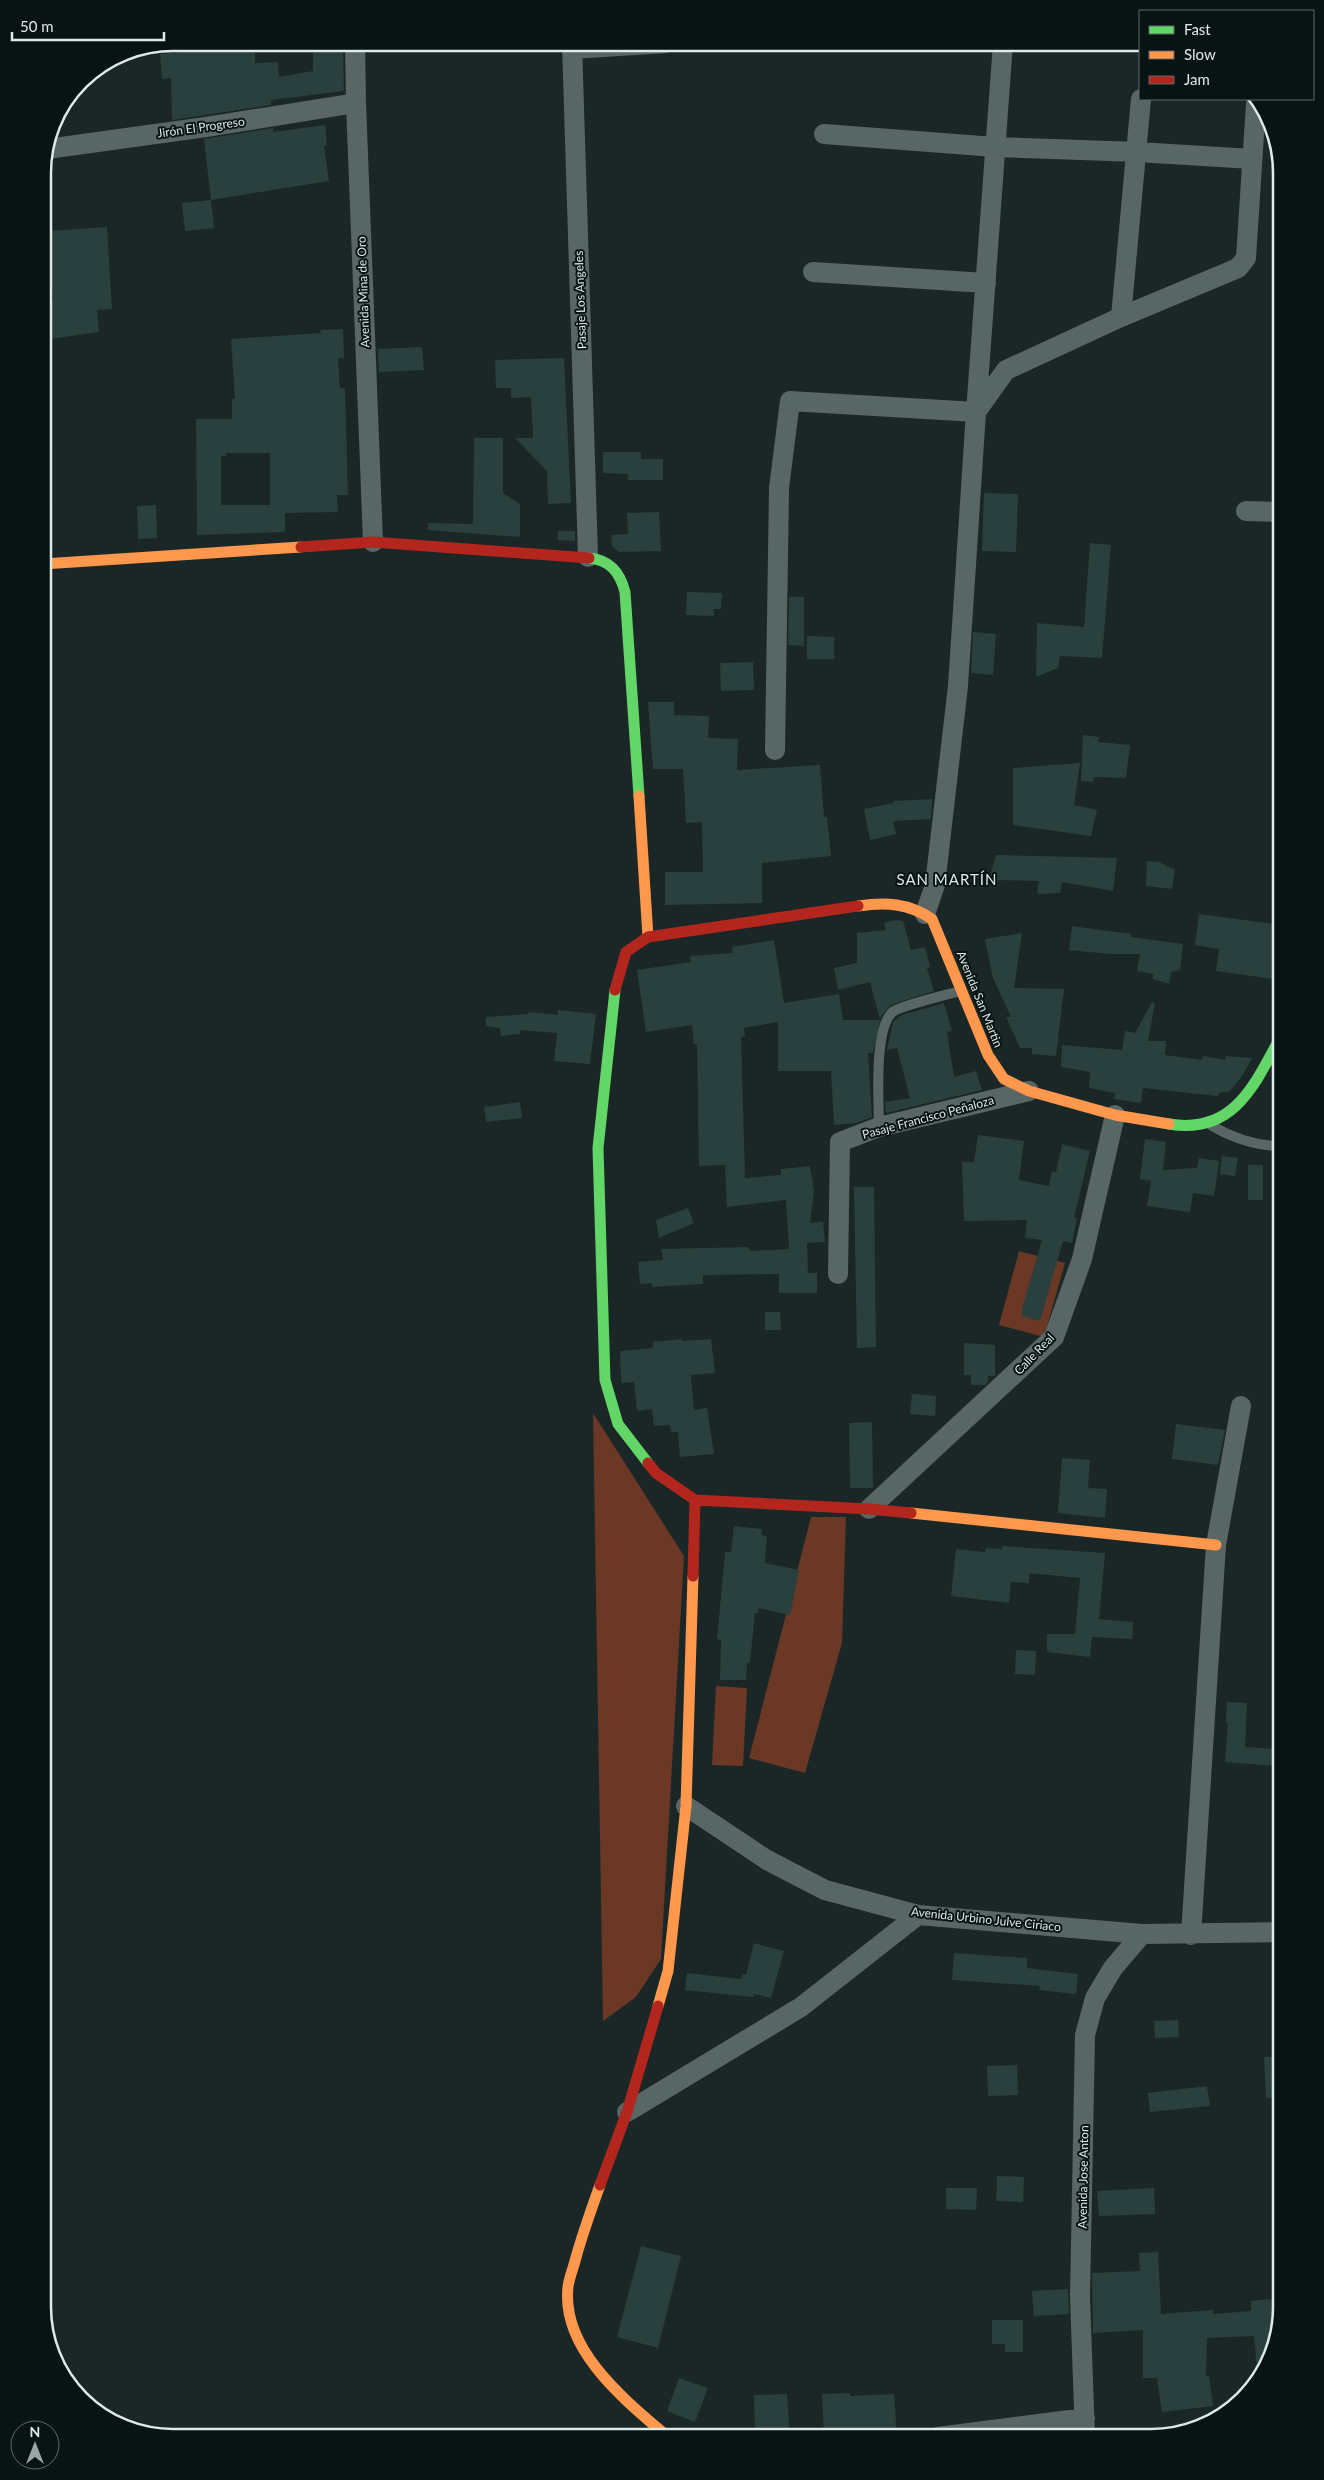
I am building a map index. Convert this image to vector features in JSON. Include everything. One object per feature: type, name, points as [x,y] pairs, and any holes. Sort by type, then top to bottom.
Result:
[{"type":"street","name":"Avenida Mina de Oro","points":[[355,52],[373,542]]},
{"type":"street","name":"Pasaje Los Angeles","points":[[572,52],[588,557]]},
{"type":"street","points":[[1001,52],[958,686],[935,885],[925,914],[915,907],[874,904],[648,937],[626,952],[612,998],[598,1148],[604,1380],[618,1424],[656,1473],[695,1500],[869,1509],[1216,1545]]},
{"type":"street","points":[[1122,317],[1138,152],[1141,100]]},
{"type":"street","name":"Jirón El Progreso","points":[[54,148],[356,104]]},
{"type":"street","points":[[976,412],[1006,370],[1122,317],[1238,268],[1246,258],[1255,111]]},
{"type":"street","points":[[824,134],[995,148],[1138,152],[1252,159]]},
{"type":"street","points":[[813,272],[986,283]]},
{"type":"street","points":[[775,750],[779,488],[790,401],[976,412]]},
{"type":"street","points":[[1246,511],[1273,512]]},
{"type":"street","points":[[52,563],[373,542],[603,559],[616,570],[624,581],[648,937]]},
{"type":"street","name":"Avenida San Martin","points":[[925,914],[932,920],[988,1055],[1004,1079],[1029,1090],[1114,1115],[1180,1126],[1209,1124],[1234,1110],[1250,1091],[1273,1051]]},
{"type":"street","name":"Pasaje Francisco Peñaloza","points":[[838,1274],[840,1142],[879,1127],[1029,1090]]},
{"type":"street","name":"Calle Real","points":[[869,1509],[1054,1338],[1082,1258],[1114,1115]]},
{"type":"street","points":[[1192,1935],[1216,1545],[1241,1406]]},
{"type":"street","points":[[658,2428],[623,2399],[605,2380],[578,2339],[568,2305],[568,2286],[585,2226],[628,2112],[668,1971],[686,1806],[695,1500]]},
{"type":"street","name":"Avenida Urbino Julve Ciriaco","points":[[686,1806],[767,1860],[825,1890],[918,1915],[1142,1934],[1192,1935],[1273,1932]]},
{"type":"street","points":[[628,2112],[801,2007],[918,1915]]},
{"type":"street","name":"Avenida Jose Anton","points":[[1085,2428],[1080,2298],[1085,2035],[1095,1998],[1112,1968],[1142,1934]]},
{"type":"street","points":[[1071,2429],[1085,2428]]},
{"type":"lane","points":[[879,1127],[880,1041],[886,1020],[894,1011],[962,991]]},
{"type":"lane","points":[[1209,1124],[1231,1137],[1273,1146]]},
{"type":"shaded area","points":[[1019,1251],[1065,1263],[1044,1337],[999,1325]]},
{"type":"shaded area","points":[[593,1413],[684,1556],[661,1959],[636,1997],[603,2021]]},
{"type":"shaded area","points":[[811,1517],[846,1517],[842,1643],[805,1773],[749,1758]]},
{"type":"shaded area","points":[[716,1686],[747,1688],[743,1766],[712,1765]]},
{"type":"building","points":[[182,52],[255,52],[255,63],[278,62],[279,77],[313,71],[313,52],[343,52],[344,91],[271,100],[271,105],[172,120],[171,78],[162,79],[160,54]]},
{"type":"building","points":[[325,125],[327,145],[324,146],[329,181],[211,200],[204,139],[273,128],[273,132]]},
{"type":"building","points":[[211,200],[214,228],[185,231],[182,203]]},
{"type":"building","points":[[107,227],[112,309],[97,310],[99,332],[52,339],[52,231]]},
{"type":"building","points":[[343,329],[344,358],[338,358],[340,388],[345,388],[348,495],[337,495],[338,512],[285,513],[285,532],[197,535],[196,419],[232,419],[232,399],[235,399],[231,339],[321,333],[320,330]],"holes":[[[226,453],[270,453],[270,505],[221,505],[221,456],[226,456]]]},
{"type":"building","points":[[422,347],[424,370],[379,372],[378,349]]},
{"type":"building","points":[[564,358],[571,503],[548,504],[547,471],[515,438],[533,438],[531,397],[511,398],[511,388],[496,388],[495,360]]},
{"type":"building","points":[[474,438],[503,438],[503,493],[520,504],[520,537],[428,530],[428,523],[473,524]]},
{"type":"building","points":[[603,452],[641,452],[641,459],[663,459],[663,480],[628,480],[628,474],[603,473]]},
{"type":"building","points":[[984,493],[1018,494],[1016,552],[982,551]]},
{"type":"building","points":[[156,505],[157,538],[138,539],[137,506]]},
{"type":"building","points":[[659,512],[661,551],[619,552],[612,546],[611,535],[628,534],[627,513]]},
{"type":"building","points":[[558,531],[575,531],[575,541],[558,540]]},
{"type":"building","points":[[1090,543],[1111,545],[1102,658],[1060,656],[1058,668],[1036,677],[1037,623],[1084,627]]},
{"type":"building","points":[[687,592],[722,593],[721,609],[714,609],[714,616],[686,615]]},
{"type":"building","points":[[789,597],[804,597],[804,646],[788,645]]},
{"type":"building","points":[[973,632],[996,634],[993,675],[971,673]]},
{"type":"building","points":[[807,636],[834,637],[834,659],[807,659]]},
{"type":"building","points":[[753,662],[754,690],[721,691],[720,663]]},
{"type":"building","points":[[648,702],[674,702],[674,715],[709,716],[708,738],[738,739],[737,770],[820,765],[824,817],[827,817],[831,856],[762,863],[762,903],[665,905],[665,872],[703,872],[702,822],[686,823],[683,769],[653,769]]},
{"type":"building","points":[[1083,735],[1099,737],[1098,742],[1130,745],[1126,778],[1094,777],[1093,782],[1081,781]]},
{"type":"building","points":[[1080,763],[1074,805],[1097,810],[1091,836],[1013,825],[1013,768]]},
{"type":"building","points":[[932,799],[931,819],[893,821],[896,834],[870,840],[864,809],[893,803],[893,801]]},
{"type":"building","points":[[996,855],[1117,858],[1113,891],[1062,882],[1060,893],[1037,894],[1039,881],[989,880]]},
{"type":"building","points":[[1147,861],[1159,862],[1175,870],[1172,889],[1146,886]]},
{"type":"building","points":[[1199,914],[1273,924],[1273,979],[1216,971],[1219,949],[1195,945]]},
{"type":"building","points":[[895,920],[903,921],[911,950],[925,947],[930,967],[927,968],[934,991],[891,1005],[881,1016],[873,1053],[868,1053],[872,1117],[856,1123],[834,1125],[831,1071],[778,1071],[778,1022],[744,1028],[745,1037],[741,1037],[745,1178],[781,1175],[781,1169],[810,1166],[814,1191],[810,1223],[823,1222],[825,1242],[807,1243],[808,1273],[817,1273],[817,1293],[779,1293],[779,1274],[703,1275],[703,1284],[652,1287],[652,1283],[640,1284],[638,1262],[663,1260],[661,1249],[749,1247],[750,1251],[789,1249],[786,1200],[727,1207],[725,1165],[699,1166],[697,1044],[694,1044],[692,1025],[646,1032],[637,970],[691,962],[690,956],[733,953],[732,947],[774,940],[784,1003],[839,994],[843,1020],[880,1020],[870,982],[838,990],[834,968],[857,963],[857,933],[886,930],[884,923]]},
{"type":"building","points":[[1072,926],[1131,934],[1131,937],[1183,944],[1180,970],[1171,972],[1169,984],[1153,979],[1153,974],[1137,971],[1140,954],[1110,954],[1069,950]]},
{"type":"building","points":[[1022,933],[1014,988],[1064,989],[1056,1056],[1032,1054],[1032,1048],[1020,1048],[1006,1017],[1011,1017],[993,978],[985,939]]},
{"type":"building","points":[[1152,1002],[1155,1003],[1148,1041],[1166,1041],[1165,1055],[1202,1060],[1203,1056],[1225,1060],[1226,1056],[1252,1058],[1242,1076],[1230,1091],[1219,1093],[1218,1096],[1143,1088],[1141,1103],[1114,1099],[1115,1093],[1089,1088],[1090,1072],[1061,1067],[1062,1045],[1122,1050],[1125,1031],[1135,1033]]},
{"type":"building","points":[[944,1003],[952,1031],[947,1032],[954,1077],[976,1071],[982,1090],[886,1113],[885,1102],[910,1098],[897,1048],[887,1050],[893,1022],[902,1015]]},
{"type":"building","points":[[558,1010],[596,1014],[590,1064],[554,1061],[557,1033],[520,1030],[520,1034],[501,1036],[500,1028],[486,1026],[486,1017],[528,1014],[529,1012],[558,1015]]},
{"type":"building","points":[[520,1102],[522,1118],[486,1122],[484,1107]]},
{"type":"building","points":[[978,1135],[1024,1141],[1019,1180],[1049,1186],[1052,1171],[1056,1172],[1062,1144],[1090,1151],[1074,1218],[1077,1218],[1072,1243],[1063,1241],[1040,1321],[1022,1316],[1022,1309],[1042,1240],[1025,1238],[1027,1220],[964,1221],[962,1162],[974,1162]]},
{"type":"building","points":[[1145,1139],[1166,1142],[1163,1170],[1197,1168],[1199,1158],[1219,1161],[1214,1196],[1193,1193],[1190,1212],[1147,1206],[1151,1181],[1140,1179]]},
{"type":"building","points":[[1222,1156],[1238,1158],[1235,1176],[1220,1174]]},
{"type":"building","points":[[1248,1165],[1263,1165],[1263,1200],[1248,1200]]},
{"type":"building","points":[[854,1187],[874,1187],[876,1347],[857,1348]]},
{"type":"building","points":[[688,1208],[694,1223],[659,1238],[656,1220]]},
{"type":"building","points":[[765,1312],[780,1312],[781,1330],[765,1330]]},
{"type":"building","points":[[682,1339],[682,1341],[711,1339],[715,1373],[691,1375],[694,1410],[707,1408],[714,1454],[680,1457],[678,1432],[671,1432],[670,1425],[654,1426],[652,1409],[637,1411],[634,1382],[622,1383],[620,1351],[653,1348],[653,1342]]},
{"type":"building","points":[[964,1343],[995,1345],[995,1376],[988,1376],[988,1382],[985,1385],[971,1385],[971,1375],[964,1375]]},
{"type":"building","points":[[912,1394],[936,1396],[935,1416],[910,1414]]},
{"type":"building","points":[[872,1422],[873,1488],[850,1488],[849,1423]]},
{"type":"building","points":[[1176,1424],[1225,1430],[1218,1465],[1172,1459]]},
{"type":"building","points":[[1062,1458],[1090,1460],[1088,1488],[1107,1489],[1105,1518],[1058,1513]]},
{"type":"building","points":[[734,1526],[762,1529],[761,1535],[767,1536],[765,1563],[799,1570],[790,1615],[758,1608],[758,1613],[755,1613],[750,1663],[747,1663],[746,1680],[720,1680],[721,1640],[717,1639],[725,1552],[731,1552]]},
{"type":"building","points":[[1002,1546],[1105,1553],[1099,1619],[1133,1622],[1132,1639],[1092,1637],[1090,1657],[1047,1652],[1047,1634],[1075,1634],[1080,1578],[1029,1573],[1029,1583],[1011,1582],[1009,1603],[951,1596],[956,1549],[985,1552],[986,1548],[1002,1549]]},
{"type":"building","points":[[1016,1650],[1036,1651],[1035,1675],[1015,1674]]},
{"type":"building","points":[[1227,1702],[1247,1703],[1245,1747],[1273,1749],[1273,1766],[1225,1762],[1228,1723],[1226,1723]]},
{"type":"building","points":[[754,1943],[784,1951],[771,1998],[754,1994],[753,1997],[685,1990],[687,1973],[741,1979],[742,1974],[746,1975]]},
{"type":"building","points":[[954,1953],[1027,1958],[1027,1968],[1078,1974],[1076,1994],[1039,1990],[1040,1986],[952,1980]]},
{"type":"building","points":[[1178,2020],[1179,2037],[1155,2038],[1154,2021]]},
{"type":"building","points":[[1273,2056],[1273,2098],[1266,2098],[1264,2057]]},
{"type":"building","points":[[1017,2065],[1018,2095],[988,2096],[987,2066]]},
{"type":"building","points":[[1207,2086],[1210,2106],[1150,2112],[1148,2093]]},
{"type":"building","points":[[997,2176],[1024,2177],[1023,2202],[996,2201]]},
{"type":"building","points":[[946,2188],[977,2188],[976,2210],[946,2209]]},
{"type":"building","points":[[1154,2188],[1155,2214],[1099,2216],[1097,2191]]},
{"type":"building","points":[[641,2246],[681,2256],[658,2348],[617,2337]]},
{"type":"building","points":[[1158,2252],[1161,2314],[1213,2310],[1213,2314],[1251,2311],[1251,2301],[1273,2299],[1269,2338],[1257,2366],[1254,2336],[1207,2338],[1206,2376],[1209,2376],[1213,2406],[1162,2412],[1157,2378],[1143,2378],[1143,2330],[1093,2333],[1092,2273],[1140,2271],[1139,2253]]},
{"type":"building","points":[[1068,2289],[1069,2314],[1034,2316],[1032,2291]]},
{"type":"building","points":[[992,2320],[1023,2320],[1023,2352],[1005,2352],[1005,2344],[992,2344]]},
{"type":"building","points":[[679,2378],[708,2388],[695,2422],[667,2411]]},
{"type":"building","points":[[850,2393],[850,2396],[894,2394],[896,2429],[824,2429],[822,2394]]},
{"type":"building","points":[[787,2394],[789,2429],[755,2429],[754,2395]]},
{"type":"traffic: fast","points":[[589,558],[603,561],[613,568],[625,592],[639,796]]},
{"type":"traffic: fast","points":[[615,990],[598,1148],[605,1380],[618,1424],[648,1463]]},
{"type":"traffic: fast","points":[[1169,1124],[1191,1125],[1210,1122],[1226,1114],[1240,1102],[1251,1088],[1273,1051]]},
{"type":"traffic: slow","points":[[52,563],[301,547]]},
{"type":"traffic: slow","points":[[639,796],[648,937]]},
{"type":"traffic: slow","points":[[858,906],[896,905],[914,910],[932,919],[988,1055],[1004,1079],[1029,1091],[1115,1115],[1169,1124]]},
{"type":"traffic: slow","points":[[911,1513],[1216,1545]]},
{"type":"traffic: slow","points":[[658,2006],[668,1971],[686,1806],[693,1576]]},
{"type":"traffic: slow","points":[[600,2185],[569,2280],[569,2310],[575,2332],[585,2353],[616,2390],[658,2429]]},
{"type":"traffic: jam","points":[[301,547],[373,542],[589,558]]},
{"type":"traffic: jam","points":[[615,990],[626,952],[648,937],[858,906]]},
{"type":"traffic: jam","points":[[648,1463],[656,1473],[695,1500],[911,1513]]},
{"type":"traffic: jam","points":[[693,1576],[695,1500]]},
{"type":"traffic: jam","points":[[600,2185],[627,2112],[658,2006]]},
{"type":"district","name":"SAN MARTÍN","points":[[947,879]]}]
